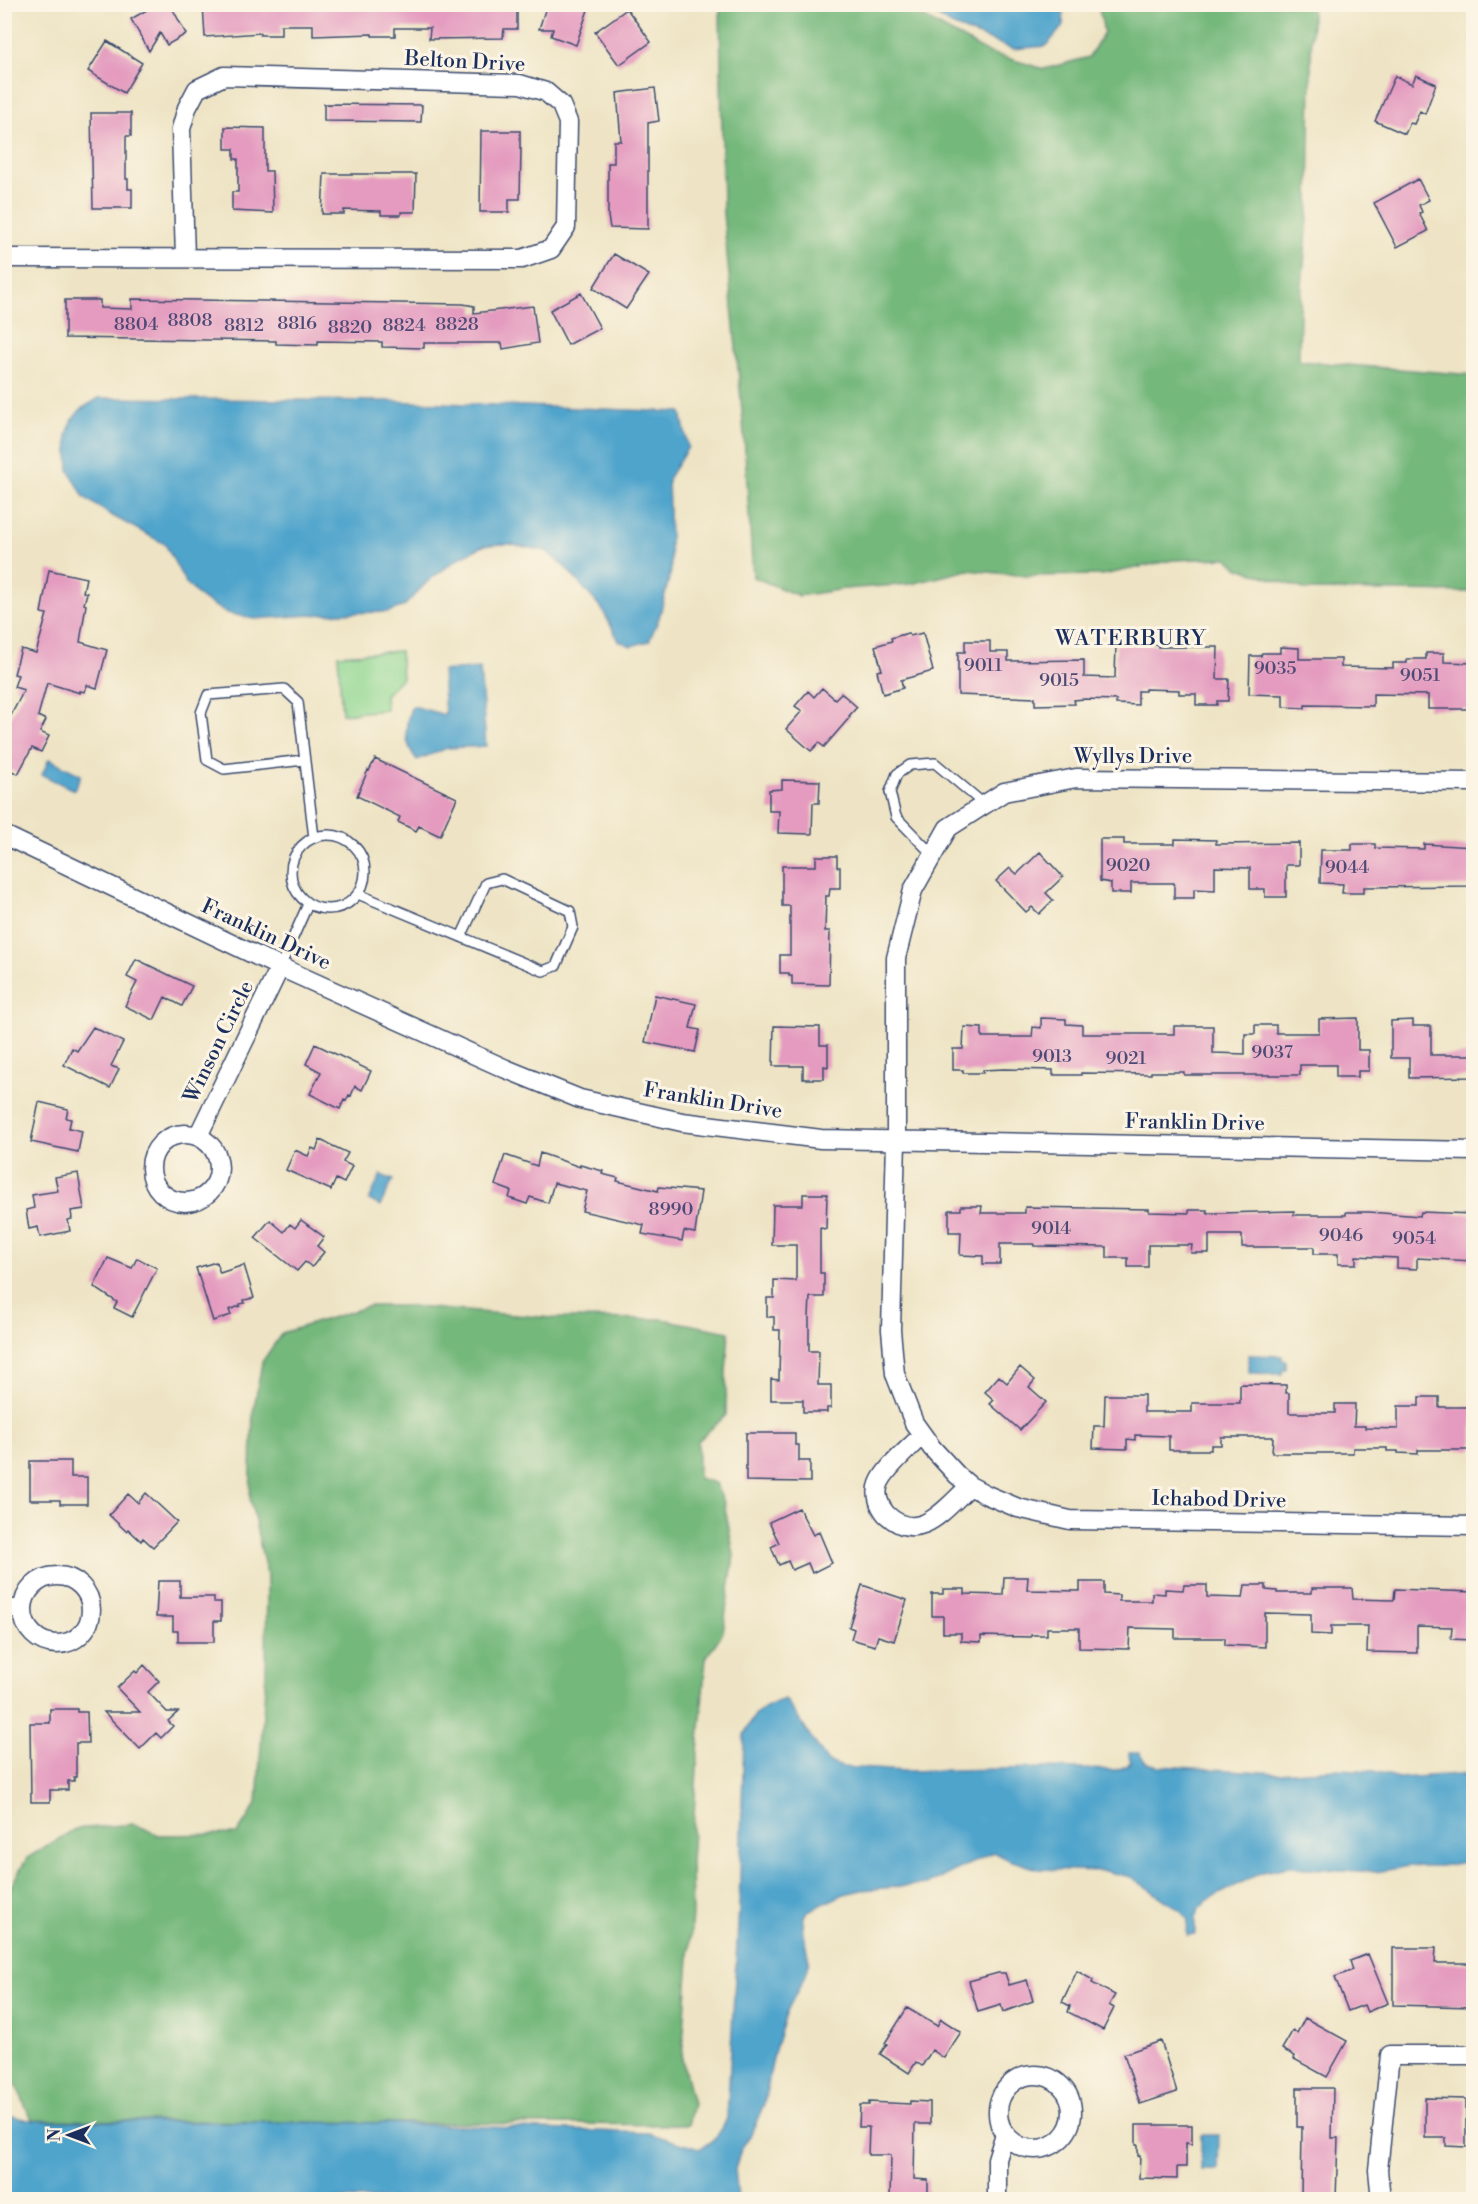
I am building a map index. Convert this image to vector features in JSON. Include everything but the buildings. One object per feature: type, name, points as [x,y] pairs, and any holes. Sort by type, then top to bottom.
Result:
[{"type":"street","name":"Belton Drive","points":[[4,258],[522,259],[551,249],[566,227],[568,122],[561,105],[546,92],[520,84],[224,76],[197,89],[187,108],[181,129],[185,257]]},
{"type":"street","name":"Wyllys Drive","points":[[896,1140],[896,958],[913,890],[948,828],[1004,792],[1076,778],[1473,782]]},
{"type":"street","name":"Franklin Drive","points":[[4,836],[280,967],[506,1069],[580,1099],[682,1122],[821,1140],[1473,1151]]},
{"type":"street","name":"Winson Circle","points":[[198,1136],[280,967]]},
{"type":"street","name":"Ichabod Drive","points":[[896,1140],[891,1330],[893,1360],[900,1390],[922,1435],[970,1486],[1018,1508],[1070,1520],[1473,1526]]},
{"type":"street","points":[[922,1435],[884,1475],[878,1485],[878,1499],[882,1509],[894,1521],[906,1527],[923,1526],[970,1486]]},
{"type":"street","points":[[4,1609],[23,1609]]},
{"type":"street","points":[[1381,2199],[1378,2170],[1390,2055],[1473,2055]]},
{"type":"street","points":[[997,2199],[997,2159],[1005,2134],[1000,2126],[998,2108],[1004,2090],[1018,2078],[1036,2074],[1057,2082],[1066,2091],[1071,2103],[1072,2115],[1069,2128],[1056,2142],[1039,2149],[1026,2148],[1014,2143],[1005,2134]]},
{"type":"lane","points":[[304,760],[224,769],[207,760],[201,712],[208,695],[284,689],[298,702],[314,837]]},
{"type":"lane","points":[[933,855],[896,817],[890,792],[897,774],[910,765],[935,763],[985,805]]},
{"type":"lane","points":[[338,836],[349,841],[363,860],[365,872],[358,894],[350,902],[330,910],[319,909],[308,904],[295,889],[291,869],[298,850],[314,837],[338,836]]},
{"type":"lane","points":[[358,894],[461,937],[543,971],[556,966],[573,927],[570,910],[502,879],[486,883],[461,937]]},
{"type":"lane","points":[[280,967],[308,904]]},
{"type":"green space","points":[[720,5],[901,5],[987,52],[1044,69],[1089,57],[1104,32],[1098,5],[1312,5],[1309,207],[1300,309],[1299,361],[1473,375],[1473,592],[1307,590],[1238,568],[1227,558],[1173,560],[1103,575],[1027,576],[968,570],[911,584],[844,589],[799,596],[753,577],[743,421],[723,213]]},
{"type":"green space","points":[[400,651],[402,678],[385,695],[386,710],[342,714],[338,655]]},
{"type":"green space","points":[[369,1306],[404,1306],[552,1318],[662,1319],[729,1332],[726,1415],[698,1441],[698,1478],[715,1483],[724,1503],[734,1555],[723,1632],[706,1658],[698,1752],[691,1862],[692,1913],[682,2059],[693,2104],[688,2125],[32,2120],[5,2061],[4,1898],[27,1858],[75,1829],[134,1824],[159,1835],[237,1834],[257,1803],[266,1672],[267,1576],[250,1499],[253,1413],[262,1362],[282,1333]]},
{"type":"water","points":[[921,5],[1064,5],[1063,26],[1046,46],[1013,49],[951,25]]},
{"type":"water","points":[[99,398],[389,401],[681,412],[688,447],[668,479],[671,571],[659,618],[649,641],[631,646],[619,641],[602,609],[566,568],[546,551],[509,544],[485,545],[461,557],[429,580],[404,606],[388,612],[254,619],[227,613],[202,599],[185,582],[165,544],[109,514],[84,497],[69,470],[67,435],[72,420],[81,409]]},
{"type":"water","points":[[480,668],[486,746],[447,748],[417,760],[406,735],[411,708],[413,706],[445,715],[442,671]]},
{"type":"water","points":[[49,759],[81,775],[74,790],[42,775]]},
{"type":"water","points":[[381,1175],[393,1180],[380,1206],[369,1200]]},
{"type":"water","points":[[1249,1355],[1282,1356],[1282,1360],[1286,1360],[1286,1370],[1282,1370],[1282,1374],[1249,1373]]},
{"type":"water","points":[[785,1699],[828,1762],[843,1767],[905,1771],[1045,1768],[1116,1770],[1127,1766],[1130,1762],[1129,1753],[1139,1753],[1146,1763],[1159,1766],[1279,1773],[1336,1769],[1374,1771],[1399,1778],[1473,1773],[1473,1861],[1440,1866],[1410,1866],[1376,1872],[1288,1867],[1262,1872],[1208,1900],[1199,1909],[1195,1918],[1195,1934],[1187,1935],[1188,1920],[1181,1911],[1131,1877],[1105,1871],[1038,1869],[1009,1860],[994,1852],[928,1884],[862,1890],[844,1894],[808,1911],[804,1916],[803,1931],[809,1961],[804,1978],[787,2011],[774,2053],[764,2104],[750,2136],[741,2149],[735,2169],[738,2199],[5,2199],[5,2115],[34,2121],[381,2123],[648,2133],[699,2149],[704,2146],[713,2140],[727,2118],[739,1908],[744,1735],[759,1711]]},
{"type":"water","points":[[1201,2135],[1219,2135],[1218,2170],[1201,2170]]},
{"type":"district","name":"WATERBURY","points":[[1131,638]]}]
